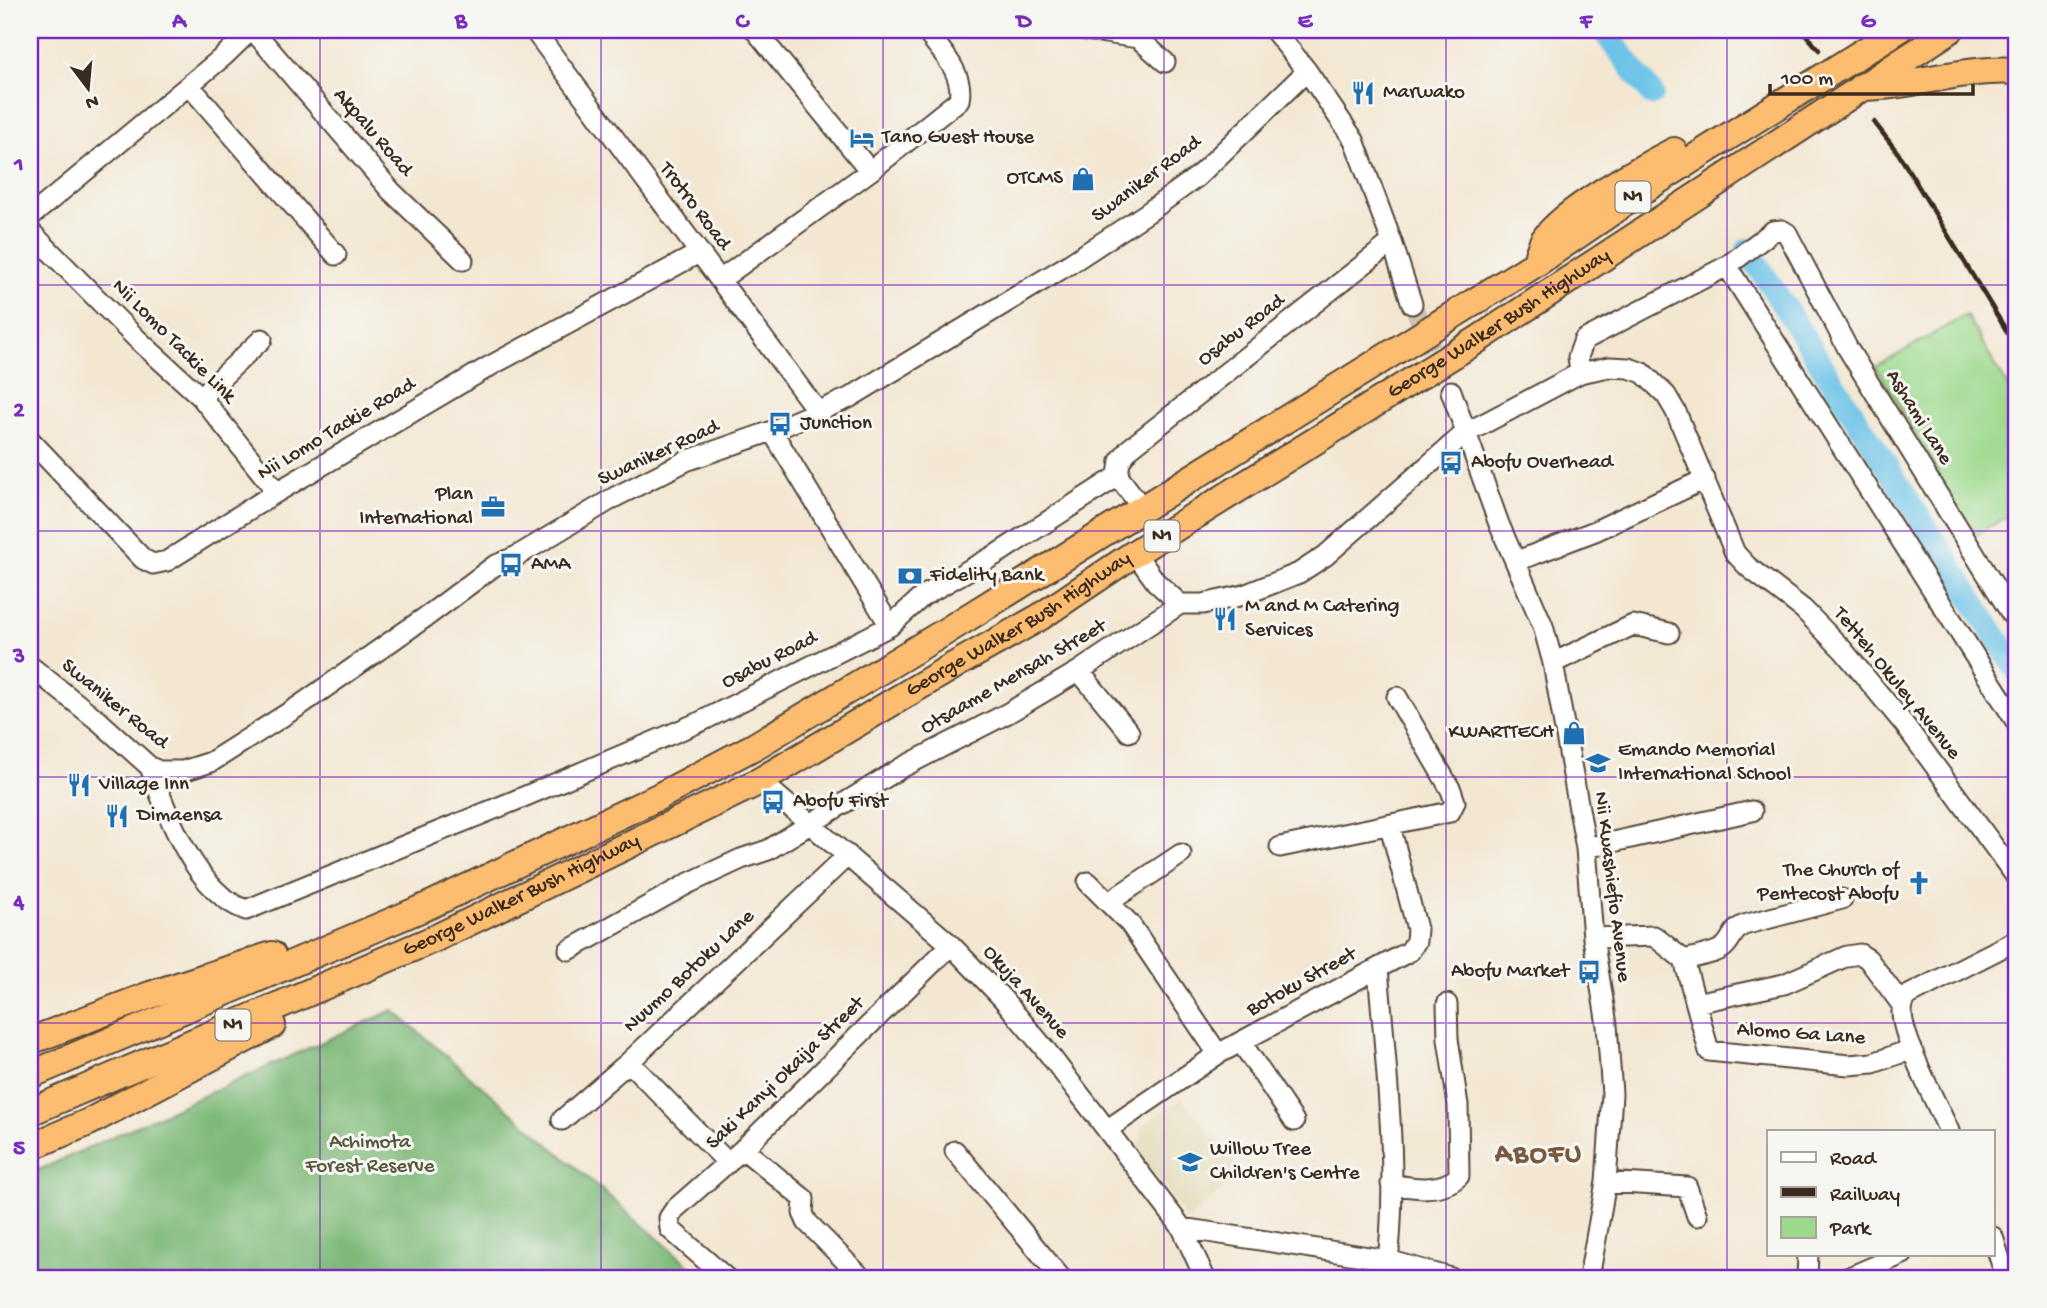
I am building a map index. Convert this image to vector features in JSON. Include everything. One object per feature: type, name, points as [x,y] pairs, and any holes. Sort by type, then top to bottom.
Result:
[{"type":"highway","points":[[1830,72],[1859,30]]},
{"type":"highway","points":[[1830,72],[1898,30]]},
{"type":"highway","name":"George Walker Bush Highway","points":[[30,1112],[436,938],[760,781],[955,664],[1040,617],[1135,553],[1474,342],[1951,30]]},
{"type":"highway","points":[[1861,87],[1889,87],[1974,71],[2017,71]]},
{"type":"highway","name":"George Walker Bush Highway","points":[[30,1075],[430,905],[658,797],[755,746],[881,671],[1535,264],[1542,242],[1557,224],[1605,191],[1693,142],[1711,135],[1732,134],[1830,72]]},
{"type":"highway","points":[[30,1041],[150,995],[430,905]]},
{"type":"highway","points":[[30,1147],[89,1122],[436,938]]},
{"type":"street","points":[[30,218],[252,30]]},
{"type":"street","name":"Akpalu Road","points":[[252,30],[391,191],[463,260]]},
{"type":"street","name":"Trotro Road","points":[[534,30],[818,412]]},
{"type":"street","points":[[755,30],[870,171]]},
{"type":"street","points":[[720,280],[870,171],[959,100],[959,77],[925,30]]},
{"type":"street","points":[[1086,30],[1138,38],[1165,62]]},
{"type":"street","points":[[1274,30],[1307,71],[1354,140],[1412,304]]},
{"type":"street","name":"Swaniker Road","points":[[30,666],[159,771],[183,771],[211,762],[299,706],[495,566],[615,497],[686,461],[849,398],[991,313],[1147,213],[1197,177],[1307,71]]},
{"type":"street","points":[[188,85],[336,255]]},
{"type":"street","name":"Ashami Lane","points":[[1727,266],[1773,231],[1782,230],[1787,233],[1848,349],[2017,623]]},
{"type":"street","name":"Nii Lomo Tackie Link","points":[[30,231],[136,338],[201,397],[277,492]]},
{"type":"street","name":"Osabu Road","points":[[150,766],[172,825],[210,886],[234,906],[246,911],[514,802],[702,721],[890,626],[923,596],[997,554],[1118,475],[1120,461],[1129,449],[1392,242]]},
{"type":"street","name":"Nii Lomo Tackie Road","points":[[30,440],[143,559],[152,564],[167,561],[277,492],[490,366],[699,253]]},
{"type":"street","points":[[1580,373],[1578,357],[1584,340],[1727,266],[2017,723]]},
{"type":"street","points":[[201,397],[262,339]]},
{"type":"street","name":"Tetteh Okuley Avenue","points":[[1464,434],[1580,373],[1609,368],[1629,368],[1643,373],[1666,395],[1676,412],[1735,553],[1748,568],[1803,609],[1843,650],[1904,724],[2017,878]]},
{"type":"street","name":"Nii Kwashiefio Avenue","points":[[1451,391],[1464,434],[1499,524],[1543,626],[1553,663],[1586,848],[1593,938],[1607,1025],[1612,1094],[1606,1182],[1589,1278]]},
{"type":"street","points":[[772,430],[890,626]]},
{"type":"street","name":"Otsaame Mensah Street","points":[[569,950],[689,883],[741,859],[768,850],[901,768],[1009,712],[1079,671],[1180,604],[1203,604],[1244,595],[1299,573],[1325,556],[1464,434]]},
{"type":"street","points":[[1118,475],[1142,508]]},
{"type":"street","points":[[1517,561],[1595,531],[1704,479]]},
{"type":"street","points":[[1135,553],[1156,582],[1180,604]]},
{"type":"street","points":[[1553,663],[1633,625],[1669,633]]},
{"type":"street","points":[[1079,671],[1129,732]]},
{"type":"street","points":[[1280,847],[1450,812],[1455,802],[1451,790],[1397,697]]},
{"type":"street","name":"Okuja Avenue","points":[[760,781],[951,945],[1003,999],[1108,1129],[1182,1228],[1203,1277]]},
{"type":"street","points":[[1586,848],[1752,811]]},
{"type":"street","name":"Botoku Street","points":[[1108,1129],[1218,1054],[1409,951],[1416,941],[1417,929],[1390,826]]},
{"type":"street","points":[[1109,902],[1181,854]]},
{"type":"street","name":"Nuumo Botoku Lane","points":[[562,1119],[629,1062],[848,855]]},
{"type":"street","points":[[1088,882],[1130,924],[1218,1054]]},
{"type":"street","points":[[1593,938],[1654,936],[1684,960],[1719,950],[1729,942],[1733,932],[1744,925],[1842,899]]},
{"type":"street","points":[[1949,1130],[1913,1049],[1902,1014],[1902,1005],[1906,996],[2017,940]]},
{"type":"street","name":"Saki Kanyi Okaija Street","points":[[726,1278],[670,1228],[669,1218],[675,1209],[736,1156],[951,945]]},
{"type":"street","points":[[1696,1003],[1784,984],[1847,956],[1860,954],[1868,959],[1902,1005]]},
{"type":"street","name":"Alomo Ga Lane","points":[[1684,960],[1709,1051],[1849,1065],[1873,1063],[1913,1049]]},
{"type":"street","points":[[1378,968],[1389,1111],[1391,1184],[1387,1269]]},
{"type":"street","points":[[1391,1184],[1416,1189],[1453,1181],[1459,1176],[1458,1105],[1448,1039],[1447,1003]]},
{"type":"street","points":[[1241,1042],[1294,1121]]},
{"type":"street","points":[[629,1062],[736,1156],[804,1199],[803,1213],[807,1222],[862,1278]]},
{"type":"street","points":[[955,1151],[1061,1278]]},
{"type":"street","points":[[1606,1182],[1687,1187],[1697,1216]]},
{"type":"street","points":[[1182,1228],[1387,1269],[1451,1278]]},
{"type":"street","points":[[1994,1240],[2006,1278]]},
{"type":"street","points":[[1807,1278],[1808,1256]]},
{"type":"street","points":[[1847,1278],[1898,1256]]},
{"type":"shaded area","name":"Willow Tree Children's Centre","points":[[1182,1098],[1242,1174],[1187,1220],[1138,1151],[1142,1126]]},
{"type":"green space","points":[[1966,315],[2017,402],[2017,511],[1974,536],[1876,367]]},
{"type":"green space","name":"Achimota Forest Reserve","points":[[393,1010],[704,1278],[30,1278],[30,1174]]},
{"type":"waterway","points":[[1603,30],[1652,94]]},
{"type":"waterway","points":[[1748,250],[2017,670]]},
{"type":"tunnel","points":[[1412,304],[1451,391]]},
{"type":"railway","points":[[1802,30],[1819,50]]},
{"type":"railway","points":[[1874,122],[1898,153],[2017,348]]},
{"type":"place","name":"Marwako","points":[[1363,93]]},
{"type":"place","name":"Tano Guest House","points":[[862,138]]},
{"type":"place","name":"OTCMS","points":[[1083,179]]},
{"type":"place","name":"Junction","points":[[780,424]]},
{"type":"place","name":"Abofu Overhead","points":[[1451,463]]},
{"type":"place","name":"Plan International","points":[[493,507]]},
{"type":"place","name":"AMA","points":[[511,565]]},
{"type":"place","name":"Fidelity Bank","points":[[910,576]]},
{"type":"place","name":"M and M Catering Services","points":[[1225,619]]},
{"type":"place","name":"KWARTTECH","points":[[1574,733]]},
{"type":"place","name":"Emando Memorial International School","points":[[1598,763]]},
{"type":"place","name":"Village Inn","points":[[79,785]]},
{"type":"place","name":"Abofu First","points":[[773,802]]},
{"type":"place","name":"Dimaensa","points":[[117,816]]},
{"type":"place","name":"The Church of Pentecost Abofu","points":[[1919,883]]},
{"type":"place","name":"Abofu Market","points":[[1589,972]]},
{"type":"place","name":"Willow Tree Children's Centre","points":[[1190,1162]]},
{"type":"district","name":"ABOFU","points":[[1539,1155]]}]
